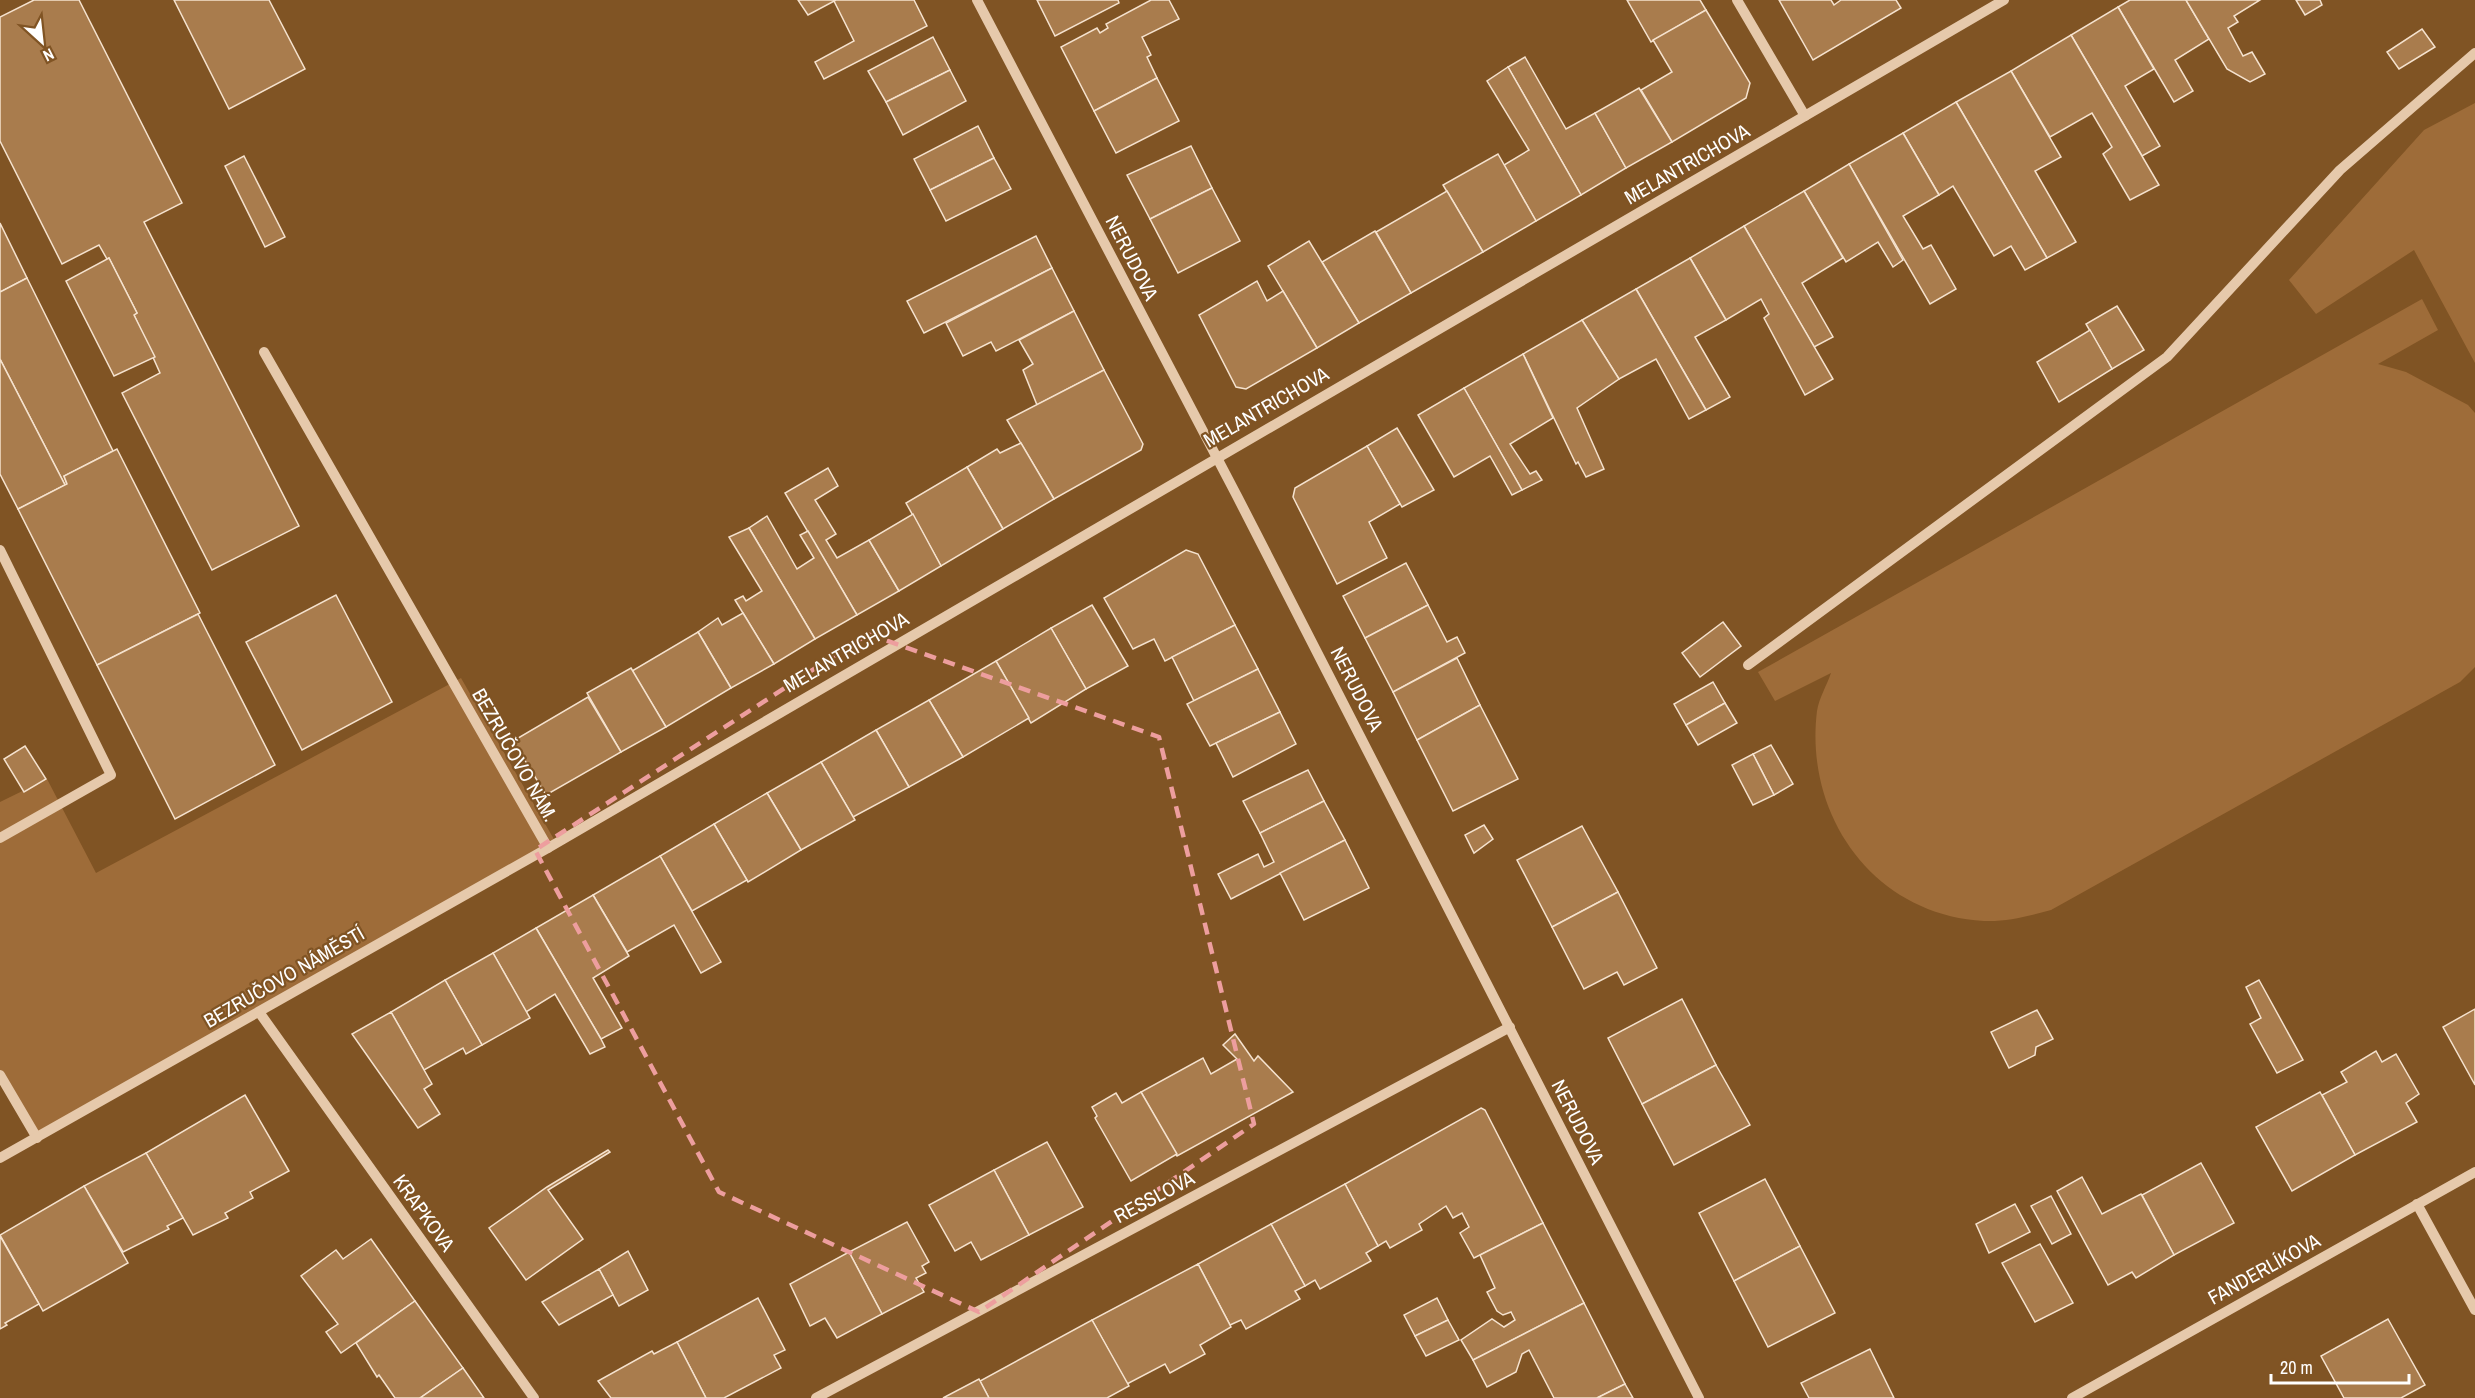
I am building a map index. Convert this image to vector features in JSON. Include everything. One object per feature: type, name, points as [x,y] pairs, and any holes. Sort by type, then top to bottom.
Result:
[{"type":"street","name":"NERUDOVA","points":[[977,0],[1237,496],[1699,1398]]},
{"type":"street","points":[[1737,0],[1805,116]]},
{"type":"street","name":"MELANTRICHOVA","points":[[548,848],[1215,457],[2004,0]]},
{"type":"street","points":[[1748,665],[2167,357],[2340,171],[2475,53]]},
{"type":"street","name":"BEZRUČOVO NÁM.","points":[[264,352],[548,848]]},
{"type":"street","points":[[0,550],[111,776],[0,838]]},
{"type":"street","name":"BEZRUČOVO NÁMĚSTÍ","points":[[0,1158],[548,848]]},
{"type":"street","name":"KRAPKOVA","points":[[259,1012],[534,1398]]},
{"type":"street","name":"RESSLOVA","points":[[816,1398],[1510,1027]]},
{"type":"street","points":[[0,1075],[37,1138]]},
{"type":"street","name":"FANDERLÍKOVA","points":[[2072,1398],[2475,1172]]},
{"type":"street","points":[[2417,1204],[2475,1310]]},
{"type":"highlighted area","points":[[868,634],[1159,737],[1254,1124],[979,1312],[719,1192],[535,850]]},
{"type":"shaded area","points":[[2475,103],[2475,363],[2414,250],[2316,314],[2289,280],[2424,130]]},
{"type":"shaded area","points":[[2422,299],[2438,330],[2378,364],[2406,372],[2468,405],[2475,413],[2475,667],[2460,682],[2051,910],[2001,921],[1984,921],[1945,915],[1910,900],[1879,880],[1854,853],[1835,822],[1822,787],[1816,750],[1817,711],[1831,673],[1775,701],[1758,672]]},
{"type":"shaded area","points":[[461,678],[555,841],[37,1138],[0,1075],[0,802],[47,779],[96,873]]},
{"type":"building","points":[[34,0],[79,0],[182,203],[144,222],[299,526],[212,570],[122,393],[160,373],[134,315],[137,313],[109,258],[107,259],[99,245],[62,264],[0,141],[0,17]]},
{"type":"building","points":[[174,0],[269,0],[305,69],[229,109]]},
{"type":"building","points":[[798,0],[836,0],[808,15]]},
{"type":"building","points":[[914,0],[927,26],[824,79],[815,62],[854,41],[834,1]]},
{"type":"building","points":[[1037,0],[1118,0],[1119,3],[1055,36]]},
{"type":"building","points":[[1151,0],[1169,0],[1179,19],[1142,37],[1151,55],[1147,57],[1157,78],[1094,111],[1061,47],[1097,28],[1100,33],[1108,28],[1106,24]]},
{"type":"building","points":[[1627,0],[1700,0],[1706,10],[1651,42]]},
{"type":"building","points":[[1779,0],[1831,0],[1834,5],[1841,0],[1896,0],[1901,8],[1813,60]]},
{"type":"building","points":[[2130,0],[2186,0],[2209,39],[2175,60],[2193,91],[2174,102],[2118,7]]},
{"type":"building","points":[[2186,0],[2260,0],[2234,16],[2238,22],[2228,28],[2243,56],[2252,52],[2265,74],[2250,82],[2227,69]]},
{"type":"building","points":[[2296,0],[2320,0],[2322,5],[2305,15]]},
{"type":"building","points":[[2118,7],[2154,69],[2125,86],[2160,146],[2142,156],[2071,35]]},
{"type":"building","points":[[1706,10],[1750,83],[1746,98],[1672,142],[1641,90],[1672,72],[1653,40]]},
{"type":"building","points":[[2422,29],[2435,47],[2399,69],[2387,52]]},
{"type":"building","points":[[2071,35],[2159,185],[2130,200],[2103,154],[2112,147],[2092,113],[2050,137],[2011,71]]},
{"type":"building","points":[[933,37],[950,70],[886,102],[868,71]]},
{"type":"building","points":[[1525,57],[1566,129],[1595,113],[1626,168],[1581,195],[1508,67]]},
{"type":"building","points":[[1508,67],[1581,195],[1536,221],[1504,165],[1529,150],[1487,81]]},
{"type":"building","points":[[950,70],[966,101],[903,135],[886,102]]},
{"type":"building","points":[[2011,71],[2061,157],[2035,171],[2076,242],[2047,258],[1956,102]]},
{"type":"building","points":[[1157,78],[1179,121],[1116,153],[1094,111]]},
{"type":"building","points":[[1639,88],[1672,142],[1626,168],[1595,113]]},
{"type":"building","points":[[1956,102],[2047,258],[2025,270],[2011,246],[1994,256],[1953,186],[1939,195],[1903,133]]},
{"type":"building","points":[[978,126],[994,158],[930,190],[914,159]]},
{"type":"building","points":[[1903,133],[1939,195],[1903,216],[1923,249],[1931,245],[1956,289],[1930,304],[1849,164]]},
{"type":"building","points":[[1191,146],[1212,188],[1150,219],[1127,175]]},
{"type":"building","points":[[1498,154],[1536,221],[1483,252],[1443,185]]},
{"type":"building","points":[[244,156],[285,237],[265,247],[225,166]]},
{"type":"building","points":[[994,158],[1011,189],[946,221],[930,190]]},
{"type":"building","points":[[1849,164],[1903,260],[1893,267],[1878,242],[1846,262],[1804,191]]},
{"type":"building","points":[[1212,188],[1240,241],[1178,273],[1150,219]]},
{"type":"building","points":[[1447,191],[1483,252],[1411,293],[1376,232]]},
{"type":"building","points":[[1804,191],[1843,258],[1802,283],[1833,337],[1814,347],[1744,226]]},
{"type":"building","points":[[0,223],[27,278],[0,292]]},
{"type":"building","points":[[1744,226],[1833,379],[1805,395],[1764,318],[1769,314],[1761,299],[1726,320],[1690,258]]},
{"type":"building","points":[[1375,231],[1411,293],[1359,323],[1322,262]]},
{"type":"building","points":[[1036,236],[1052,268],[924,333],[907,301]]},
{"type":"building","points":[[1309,241],[1359,323],[1317,348],[1268,266]]},
{"type":"building","points":[[109,258],[137,313],[134,315],[155,357],[114,376],[66,281]]},
{"type":"building","points":[[1690,258],[1726,320],[1695,337],[1730,397],[1706,410],[1636,289]]},
{"type":"building","points":[[1052,268],[1074,311],[996,351],[991,342],[963,356],[946,323]]},
{"type":"building","points":[[27,278],[113,451],[64,476],[67,484],[65,485],[0,359],[0,292]]},
{"type":"building","points":[[1257,281],[1267,301],[1283,291],[1317,348],[1246,389],[1236,387],[1199,315]]},
{"type":"building","points":[[1636,289],[1706,410],[1689,419],[1656,359],[1619,379],[1582,320]]},
{"type":"building","points":[[2117,306],[2144,350],[2112,369],[2086,324]]},
{"type":"building","points":[[1074,311],[1104,370],[1037,405],[1023,370],[1033,364],[1019,340]]},
{"type":"building","points":[[1582,320],[1619,379],[1577,408],[1604,469],[1586,477],[1578,462],[1576,464],[1523,354]]},
{"type":"building","points":[[2090,330],[2112,369],[2059,402],[2037,362]]},
{"type":"building","points":[[1523,354],[1553,418],[1510,444],[1530,474],[1536,471],[1542,480],[1522,490],[1464,388]]},
{"type":"building","points":[[0,359],[65,485],[18,509],[0,474]]},
{"type":"building","points":[[1104,370],[1143,444],[1141,450],[1054,499],[1007,420]]},
{"type":"building","points":[[1464,388],[1522,490],[1512,495],[1490,456],[1454,477],[1418,415]]},
{"type":"building","points":[[1397,428],[1434,490],[1402,507],[1367,446]]},
{"type":"building","points":[[1021,443],[1054,499],[1003,529],[967,467],[997,449],[1000,453]]},
{"type":"building","points":[[1367,446],[1400,504],[1369,522],[1387,558],[1337,584],[1293,497],[1295,488]]},
{"type":"building","points":[[117,449],[200,613],[97,665],[18,509],[67,484],[64,476]]},
{"type":"building","points":[[967,467],[1003,529],[941,566],[906,503]]},
{"type":"building","points":[[828,468],[838,486],[815,500],[836,534],[826,540],[837,558],[869,540],[899,591],[857,615],[785,493]]},
{"type":"building","points":[[913,514],[941,566],[899,591],[869,540]]},
{"type":"building","points":[[767,516],[797,569],[814,558],[800,535],[808,531],[857,615],[815,639],[749,528]]},
{"type":"building","points":[[749,528],[815,639],[774,664],[735,600],[743,596],[746,601],[762,591],[729,537]]},
{"type":"building","points":[[1186,550],[1198,554],[1235,625],[1165,661],[1154,639],[1133,649],[1104,598]]},
{"type":"building","points":[[1406,563],[1428,605],[1365,638],[1343,596]]},
{"type":"building","points":[[336,595],[392,702],[302,750],[246,642]]},
{"type":"building","points":[[1092,605],[1128,666],[1086,689],[1051,628]]},
{"type":"building","points":[[1428,605],[1447,642],[1457,637],[1465,653],[1393,692],[1365,638]]},
{"type":"building","points":[[743,613],[774,664],[731,688],[698,632],[718,618],[722,625]]},
{"type":"building","points":[[198,614],[275,765],[175,819],[97,665]]},
{"type":"building","points":[[1723,622],[1741,646],[1700,677],[1682,653]]},
{"type":"building","points":[[1235,625],[1258,669],[1194,701],[1172,657]]},
{"type":"building","points":[[1051,628],[1086,689],[1031,723],[996,661]]},
{"type":"building","points":[[698,632],[731,688],[666,727],[632,671]]},
{"type":"building","points":[[1457,658],[1480,705],[1417,740],[1393,692]]},
{"type":"building","points":[[996,661],[1029,718],[963,757],[929,700]]},
{"type":"building","points":[[631,668],[666,727],[621,752],[587,693]]},
{"type":"building","points":[[1258,669],[1280,712],[1210,746],[1187,704]]},
{"type":"building","points":[[1713,682],[1725,703],[1686,725],[1674,704]]},
{"type":"building","points":[[588,697],[621,752],[546,795],[513,741]]},
{"type":"building","points":[[929,700],[963,757],[909,787],[876,730]]},
{"type":"building","points":[[1725,703],[1737,723],[1698,745],[1686,725]]},
{"type":"building","points":[[1480,705],[1518,779],[1453,811],[1417,740]]},
{"type":"building","points":[[1280,712],[1296,744],[1233,777],[1216,743]]},
{"type":"building","points":[[876,730],[909,787],[853,817],[821,762]]},
{"type":"building","points":[[1771,745],[1793,784],[1774,795],[1753,754]]},
{"type":"building","points":[[25,746],[46,779],[24,792],[4,759]]},
{"type":"building","points":[[1753,754],[1774,795],[1753,805],[1732,765]]},
{"type":"building","points":[[821,762],[855,820],[801,850],[767,793]]},
{"type":"building","points":[[1308,770],[1324,801],[1260,833],[1243,801]]},
{"type":"building","points":[[767,793],[801,850],[748,882],[714,824]]},
{"type":"building","points":[[1324,801],[1345,840],[1231,899],[1218,874],[1258,854],[1264,867],[1274,862],[1260,833]]},
{"type":"building","points":[[714,824],[747,880],[692,911],[660,856]]},
{"type":"building","points":[[1484,825],[1493,839],[1474,853],[1465,835]]},
{"type":"building","points":[[1582,826],[1618,892],[1552,927],[1517,860]]},
{"type":"building","points":[[1345,840],[1369,888],[1304,920],[1280,873]]},
{"type":"building","points":[[660,856],[721,962],[701,973],[674,925],[627,952],[593,895]]},
{"type":"building","points":[[1618,892],[1657,968],[1624,985],[1617,972],[1584,989],[1552,927]]},
{"type":"building","points":[[593,895],[629,956],[593,978],[622,1028],[601,1039],[536,928]]},
{"type":"building","points":[[536,928],[605,1047],[590,1054],[555,994],[526,1012],[493,953]]},
{"type":"building","points":[[493,953],[530,1018],[482,1045],[445,980]]},
{"type":"building","points":[[445,980],[482,1045],[466,1054],[463,1048],[424,1070],[391,1012]]},
{"type":"building","points":[[2259,980],[2303,1060],[2277,1073],[2250,1024],[2261,1018],[2246,987]]},
{"type":"building","points":[[1682,999],[1716,1065],[1642,1104],[1608,1038]]},
{"type":"building","points":[[2475,1009],[2475,1085],[2443,1027]]},
{"type":"building","points":[[2037,1010],[2053,1039],[2036,1047],[2035,1055],[2009,1068],[1991,1032]]},
{"type":"building","points":[[391,1012],[432,1084],[424,1089],[440,1114],[418,1128],[352,1034]]},
{"type":"building","points":[[1235,1034],[1254,1061],[1258,1056],[1293,1092],[1177,1156],[1141,1092],[1203,1058],[1211,1074],[1237,1059],[1223,1045]]},
{"type":"building","points":[[2376,1051],[2382,1062],[2396,1054],[2419,1094],[2406,1103],[2417,1122],[2355,1155],[2322,1095],[2347,1082],[2341,1072]]},
{"type":"building","points":[[1716,1065],[1750,1125],[1674,1165],[1642,1104]]},
{"type":"building","points":[[1141,1092],[1177,1154],[1131,1181],[1095,1118],[1097,1116],[1092,1107],[1116,1093],[1122,1103]]},
{"type":"building","points":[[2320,1092],[2355,1155],[2292,1191],[2256,1127]]},
{"type":"building","points":[[245,1095],[289,1171],[250,1192],[253,1198],[225,1213],[228,1218],[193,1235],[146,1153]]},
{"type":"building","points":[[1481,1108],[1485,1110],[1543,1223],[1474,1258],[1460,1233],[1469,1227],[1462,1213],[1453,1218],[1446,1206],[1419,1224],[1422,1230],[1390,1248],[1386,1241],[1378,1246],[1345,1184]]},
{"type":"building","points":[[1047,1142],[1083,1207],[1029,1235],[994,1170]]},
{"type":"building","points":[[608,1150],[610,1152],[548,1190],[583,1239],[526,1280],[489,1228],[547,1187]]},
{"type":"building","points":[[146,1153],[183,1218],[167,1226],[169,1229],[123,1252],[84,1186]]},
{"type":"building","points":[[2201,1163],[2234,1223],[2174,1255],[2142,1195]]},
{"type":"building","points":[[994,1170],[1029,1235],[981,1260],[971,1242],[955,1251],[929,1205]]},
{"type":"building","points":[[2082,1177],[2102,1214],[2141,1194],[2174,1255],[2136,1278],[2132,1272],[2108,1285],[2057,1191]]},
{"type":"building","points":[[1765,1179],[1800,1246],[1734,1281],[1699,1213]]},
{"type":"building","points":[[1345,1184],[1378,1246],[1366,1253],[1371,1261],[1320,1289],[1315,1280],[1305,1286],[1271,1224]]},
{"type":"building","points":[[84,1186],[128,1263],[43,1311],[0,1235]]},
{"type":"building","points":[[2051,1196],[2071,1234],[2052,1244],[2031,1206]]},
{"type":"building","points":[[2015,1204],[2030,1232],[1989,1253],[1976,1224]]},
{"type":"building","points":[[907,1222],[929,1262],[922,1266],[926,1273],[916,1278],[924,1292],[882,1314],[849,1252]]},
{"type":"building","points":[[1543,1223],[1584,1303],[1473,1360],[1461,1340],[1492,1319],[1504,1327],[1515,1320],[1511,1312],[1503,1315],[1497,1311],[1487,1292],[1495,1288],[1480,1255]]},
{"type":"building","points":[[1271,1224],[1305,1286],[1295,1291],[1300,1299],[1246,1329],[1241,1320],[1230,1325],[1198,1264]]},
{"type":"building","points":[[0,1236],[39,1304],[5,1323],[7,1325],[0,1329]]},
{"type":"building","points":[[371,1239],[415,1301],[341,1353],[326,1332],[338,1324],[301,1276],[336,1250],[343,1259]]},
{"type":"building","points":[[2040,1244],[2073,1303],[2035,1322],[2002,1263]]},
{"type":"building","points":[[1800,1246],[1835,1313],[1768,1347],[1734,1281]]},
{"type":"building","points":[[628,1251],[648,1290],[619,1306],[599,1269]]},
{"type":"building","points":[[849,1252],[882,1314],[837,1338],[825,1318],[810,1326],[790,1284]]},
{"type":"building","points":[[1198,1264],[1231,1327],[1200,1345],[1205,1354],[1170,1373],[1165,1364],[1127,1384],[1092,1320]]},
{"type":"building","points":[[599,1269],[613,1295],[559,1325],[542,1302]]},
{"type":"building","points":[[758,1298],[785,1350],[774,1355],[781,1368],[724,1398],[706,1398],[677,1342]]},
{"type":"building","points":[[1437,1298],[1448,1320],[1415,1336],[1404,1315]]},
{"type":"building","points":[[415,1301],[463,1368],[420,1398],[395,1398],[379,1375],[377,1377],[356,1343]]},
{"type":"building","points":[[1584,1303],[1625,1384],[1597,1398],[1554,1398],[1529,1350],[1522,1354],[1516,1372],[1487,1387],[1473,1360]]},
{"type":"building","points":[[2388,1319],[2425,1385],[2401,1398],[2344,1398],[2321,1356]]},
{"type":"building","points":[[1092,1320],[1129,1386],[1107,1398],[989,1398],[980,1381]]},
{"type":"building","points":[[1448,1320],[1459,1340],[1426,1356],[1415,1336]]},
{"type":"building","points":[[677,1342],[706,1398],[611,1398],[598,1381],[652,1351],[654,1354]]},
{"type":"building","points":[[1870,1349],[1894,1398],[1809,1398],[1801,1383]]},
{"type":"building","points":[[463,1368],[484,1398],[420,1398]]},
{"type":"building","points":[[979,1379],[989,1398],[943,1398]]},
{"type":"building","points":[[1625,1384],[1633,1398],[1597,1398]]}]
